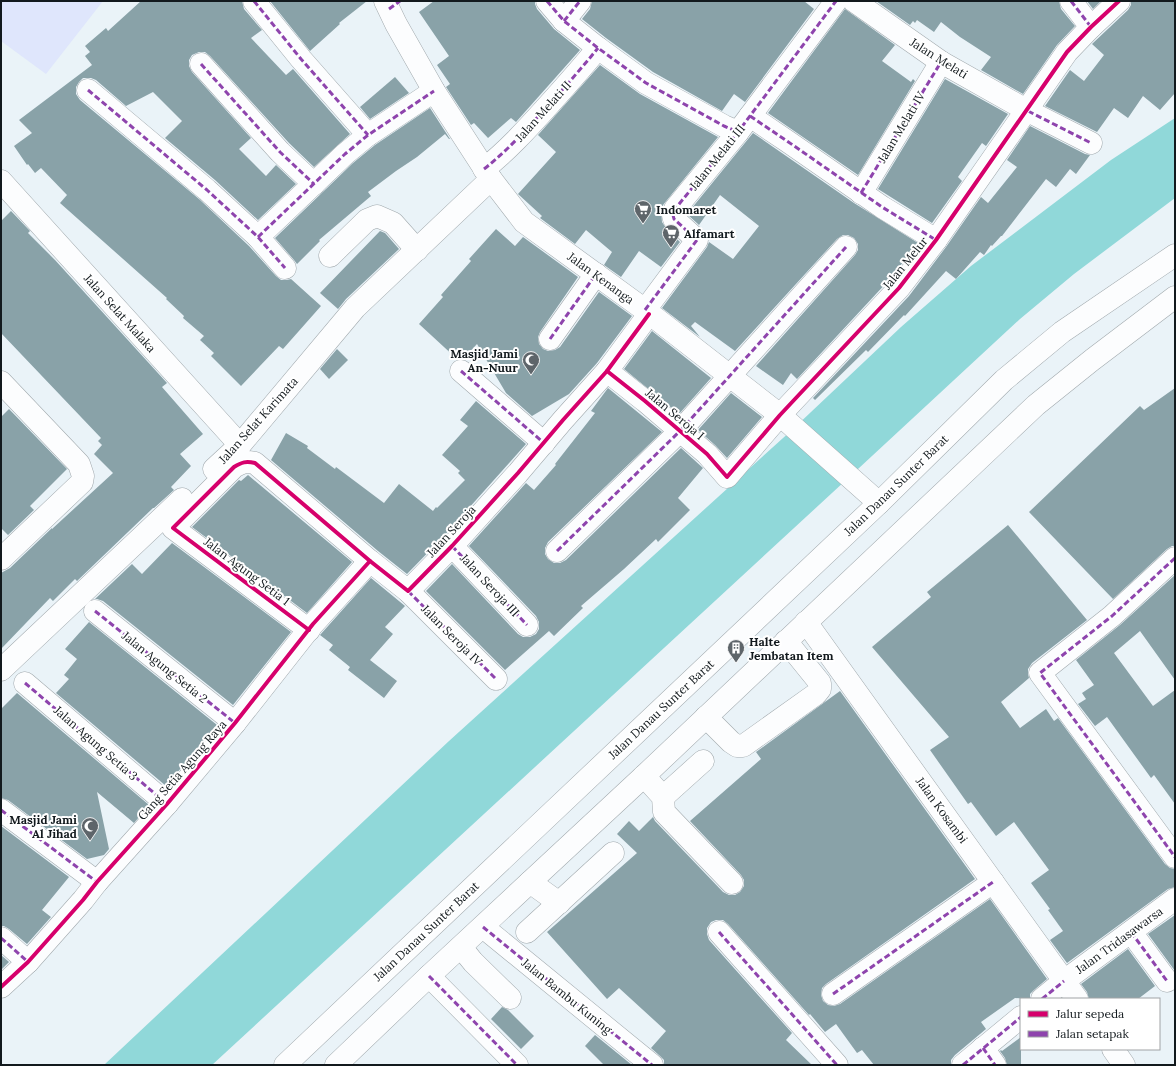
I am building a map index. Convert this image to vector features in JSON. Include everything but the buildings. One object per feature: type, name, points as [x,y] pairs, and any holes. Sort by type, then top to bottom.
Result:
[{"type":"street","points":[[254,1],[301,59],[368,135]]},
{"type":"street","points":[[547,1],[564,21],[646,83],[724,126],[744,124],[787,140],[861,193],[936,240]]},
{"type":"street","points":[[564,21],[580,1]]},
{"type":"street","name":"Jalan Melati III","points":[[647,312],[697,240],[674,220],[673,215],[675,209],[744,124],[836,1]]},
{"type":"street","name":"Jalan Melati","points":[[854,1],[941,62],[1028,111],[1091,143]]},
{"type":"street","points":[[1071,1],[1091,27]]},
{"type":"street","name":"Jalan Melur","points":[[727,477],[785,419],[899,288],[936,240],[1068,52],[1091,27],[1119,1]]},
{"type":"street","name":"Jalan Kenanga","points":[[391,4],[396,24],[434,90],[488,174],[524,222],[647,312],[785,419],[878,503]]},
{"type":"street","name":"Jalan Melati II","points":[[488,174],[510,147],[558,96],[598,48]]},
{"type":"street","name":"Jalan Melati IV","points":[[861,193],[941,62]]},
{"type":"street","points":[[201,64],[280,152],[314,184]]},
{"type":"street","points":[[88,90],[207,190],[258,237],[285,268]]},
{"type":"street","points":[[258,237],[345,154],[368,135],[434,90]]},
{"type":"street","name":"Jalan Selat Karimata","points":[[1,670],[240,445],[355,308],[417,250],[488,174]]},
{"type":"street","name":"Jalan Selat Malaka","points":[[3,188],[240,445]]},
{"type":"street","points":[[330,256],[367,220],[377,216],[393,223],[417,250]]},
{"type":"street","points":[[557,551],[680,431],[846,247]]},
{"type":"street","name":"Jalan Danau Sunter Barat","points":[[285,1065],[878,503],[1004,380],[1062,332],[1175,255]]},
{"type":"street","points":[[550,339],[596,274]]},
{"type":"street","points":[[336,1065],[1036,405],[1175,297]]},
{"type":"street","name":"Jalan Seroja","points":[[408,591],[452,546],[607,371],[647,312]]},
{"type":"street","points":[[461,371],[544,443]]},
{"type":"street","name":"Jalan Seroja I","points":[[607,371],[707,454],[727,477]]},
{"type":"street","points":[[1,382],[79,464],[83,476],[82,482],[1,559]]},
{"type":"street","name":"Jalan Agung Setia 1","points":[[308,630],[173,528],[234,467],[248,461],[255,463],[370,561]]},
{"type":"street","name":"Jalan Seroja III","points":[[452,546],[527,625]]},
{"type":"street","points":[[1175,558],[1112,616],[1040,673],[1175,857]]},
{"type":"street","points":[[370,561],[408,591]]},
{"type":"street","name":"Gang Setia Agung Raya","points":[[1,987],[28,962],[167,804],[235,723],[308,630],[370,561]]},
{"type":"street","name":"Jalan Seroja IV","points":[[408,591],[496,679]]},
{"type":"street","name":"Jalan Agung Setia 2","points":[[96,611],[235,723]]},
{"type":"street","name":"Jalan Kosambi","points":[[806,622],[1076,998]]},
{"type":"street","points":[[706,717],[731,742],[737,746],[743,746],[816,694],[820,689],[820,684],[786,641]]},
{"type":"street","name":"Jalan Agung Setia 3","points":[[25,683],[167,804]]},
{"type":"street","points":[[663,798],[703,761]]},
{"type":"street","points":[[644,776],[663,798],[664,812],[732,884]]},
{"type":"street","points":[[1,810],[97,882]]},
{"type":"street","points":[[527,932],[613,853]]},
{"type":"street","points":[[530,882],[559,903]]},
{"type":"street","points":[[832,994],[993,882]]},
{"type":"street","name":"Jalan Tridasawarsa","points":[[1043,998],[1175,899]]},
{"type":"street","name":"Jalan Bambu Kuning","points":[[483,927],[652,1065]]},
{"type":"street","points":[[719,932],[837,1065]]},
{"type":"street","points":[[1131,932],[1167,981]]},
{"type":"street","points":[[1,938],[28,962]]},
{"type":"street","points":[[461,947],[510,998]]},
{"type":"street","points":[[429,976],[517,1065]]},
{"type":"street","points":[[963,1065],[989,1057],[1020,1017]]},
{"type":"street","points":[[1114,1050],[1124,1065]]},
{"type":"shaded area","points":[[1,1],[103,1],[46,74],[1,41]]},
{"type":"water","points":[[1175,118],[1175,198],[1074,274],[1020,319],[212,1065],[104,1065],[449,741],[793,429],[901,327],[971,266],[1111,160]]},
{"type":"marked path","points":[[254,1],[301,59],[368,135]]},
{"type":"marked path","points":[[389,9],[400,1]]},
{"type":"marked path","points":[[547,1],[564,21],[646,83],[724,126],[738,132]]},
{"type":"marked path","points":[[564,21],[580,1]]},
{"type":"marked path","points":[[645,310],[697,240],[674,219],[673,215],[675,209],[738,132],[836,1]]},
{"type":"marked path","points":[[1071,1],[1091,27]]},
{"type":"marked path","points":[[484,169],[501,155],[523,132],[598,48]]},
{"type":"marked path","points":[[861,193],[941,62]]},
{"type":"marked path","points":[[201,64],[280,152],[314,184]]},
{"type":"marked path","points":[[88,90],[207,190],[258,237],[285,268]]},
{"type":"marked path","points":[[258,237],[345,154],[368,135],[434,91]]},
{"type":"marked path","points":[[1028,111],[1091,143]]},
{"type":"marked path","points":[[750,116],[882,207],[936,240]]},
{"type":"marked path","points":[[557,551],[680,431],[846,247]]},
{"type":"marked path","points":[[550,339],[596,274]]},
{"type":"marked path","points":[[461,371],[544,443]]},
{"type":"marked path","points":[[452,546],[527,625]]},
{"type":"marked path","points":[[1175,558],[1112,616],[1040,673],[1175,857]]},
{"type":"marked path","points":[[408,591],[496,679]]},
{"type":"marked path","points":[[95,611],[235,723]]},
{"type":"marked path","points":[[25,683],[167,804]]},
{"type":"marked path","points":[[1,810],[97,882],[99,880]]},
{"type":"marked path","points":[[833,994],[993,882]]},
{"type":"marked path","points":[[483,927],[652,1065]]},
{"type":"marked path","points":[[719,932],[837,1065]]},
{"type":"marked path","points":[[1131,932],[1167,981]]},
{"type":"marked path","points":[[1,938],[28,962]]},
{"type":"marked path","points":[[429,976],[517,1065]]},
{"type":"marked path","points":[[1043,998],[1064,981]]},
{"type":"marked path","points":[[963,1065],[1020,1018]]},
{"type":"marked path","points":[[983,1048],[995,1065]]},
{"type":"cycle path","points":[[607,371],[707,454],[727,477],[780,415],[899,288],[936,240],[1067,52],[1119,1]]},
{"type":"cycle path","points":[[309,630],[173,528],[234,467],[244,462],[255,463],[370,561],[408,591],[452,546],[607,371],[649,314]]},
{"type":"cycle path","points":[[1,987],[28,962],[167,804],[235,723],[313,624],[370,561]]},
{"type":"place","name":"Indomaret","points":[[643,224]]},
{"type":"place","name":"Alfamart","points":[[671,248]]},
{"type":"place","name":"Masjid Jami An-Nuur","points":[[531,375]]},
{"type":"place","name":"Halte Jembatan Item","points":[[736,663]]},
{"type":"place","name":"Masjid Jami Al Jihad","points":[[90,841]]}]
